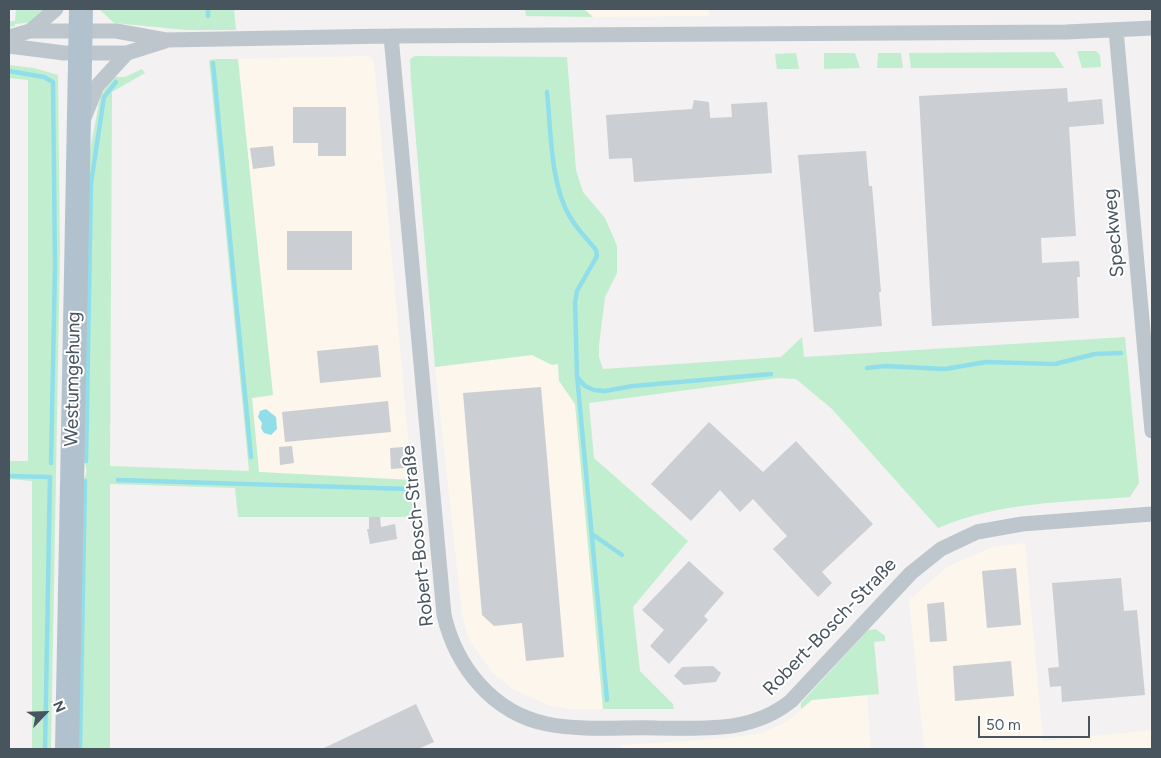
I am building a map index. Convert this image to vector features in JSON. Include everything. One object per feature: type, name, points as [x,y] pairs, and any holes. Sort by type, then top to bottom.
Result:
[{"type":"main road","name":"Westumgehung","points":[[67,749],[80,31]]},
{"type":"street","points":[[30,31],[56,9]]},
{"type":"street","points":[[9,37],[30,31],[116,30],[166,40],[391,36],[1116,30],[1152,28]]},
{"type":"street","name":"Speckweg","points":[[1116,30],[1152,431]]},
{"type":"street","points":[[9,46],[64,53],[80,31]]},
{"type":"street","points":[[80,31],[127,53]]},
{"type":"street","name":"Robert-Bosch-Straße","points":[[391,36],[444,615],[454,648],[467,670],[484,690],[506,707],[546,724],[577,727],[723,728],[751,723],[776,712],[790,701],[911,573],[927,559],[954,542],[977,532],[1022,524],[1152,514]]},
{"type":"street","points":[[77,135],[97,86],[127,53],[166,40]]},
{"type":"shaded area","points":[[584,9],[708,9],[709,16],[593,17]]},
{"type":"shaded area","points":[[369,56],[374,61],[412,480],[259,472],[252,398],[273,395],[238,59]]},
{"type":"shaded area","points":[[532,355],[552,365],[558,363],[559,381],[575,404],[603,709],[567,709],[548,705],[511,688],[492,672],[476,650],[468,637],[462,614],[435,367]]},
{"type":"shaded area","points":[[1025,543],[1043,741],[1152,730],[1152,749],[924,749],[909,600],[947,567],[992,547]]},
{"type":"shaded area","points":[[867,695],[871,749],[621,749],[621,745],[729,738],[762,733],[788,721],[812,700]]},
{"type":"green space","points":[[16,9],[48,9],[33,22],[15,24],[15,26],[9,27],[9,21],[15,21]]},
{"type":"green space","points":[[99,9],[234,9],[236,30],[186,30],[114,23]]},
{"type":"green space","points":[[525,9],[584,9],[593,17],[526,16]]},
{"type":"green space","points":[[1077,51],[1096,51],[1100,55],[1101,67],[1082,68]]},
{"type":"green space","points":[[1054,52],[1064,68],[911,68],[909,53]]},
{"type":"green space","points":[[796,53],[799,69],[777,69],[775,54]]},
{"type":"green space","points":[[824,53],[855,53],[860,68],[824,69]]},
{"type":"green space","points":[[878,53],[901,53],[903,68],[877,68]]},
{"type":"green space","points":[[415,56],[567,57],[576,170],[583,192],[605,218],[617,246],[617,273],[605,297],[599,345],[599,357],[603,369],[781,357],[802,337],[804,357],[1125,337],[1139,483],[1130,497],[1057,502],[1008,508],[961,519],[938,528],[832,409],[796,379],[778,378],[589,403],[594,458],[688,541],[633,607],[640,671],[673,704],[674,709],[603,709],[575,404],[559,381],[558,364],[552,365],[532,355],[435,367],[411,81],[410,59]]},
{"type":"green space","points":[[238,59],[273,395],[252,398],[259,472],[412,480],[416,517],[238,517],[235,488],[110,484],[110,749],[76,749],[82,482],[86,476],[82,457],[89,156],[100,97],[112,77],[125,77],[142,69],[145,73],[112,92],[110,466],[249,471],[209,60]]},
{"type":"green space","points":[[9,65],[34,68],[58,75],[60,250],[51,749],[32,749],[32,481],[9,479],[9,461],[28,461],[28,80],[9,78]]},
{"type":"green space","points":[[876,629],[885,636],[885,641],[874,642],[879,694],[812,700],[801,709],[801,703],[868,630]]},
{"type":"water","points":[[266,409],[276,417],[277,429],[271,435],[264,433],[261,428],[262,423],[258,417],[260,411]]},
{"type":"building","points":[[1067,88],[1068,102],[1102,99],[1104,124],[1069,127],[1076,236],[1041,238],[1042,263],[1079,261],[1080,277],[1077,277],[1079,318],[932,326],[919,96]]},
{"type":"building","points":[[694,100],[709,102],[710,118],[732,117],[731,104],[767,102],[772,173],[634,182],[632,158],[609,159],[606,115],[692,109]]},
{"type":"building","points":[[293,107],[346,107],[346,156],[318,156],[318,143],[293,143]]},
{"type":"building","points":[[273,146],[275,166],[253,169],[250,148]]},
{"type":"building","points":[[866,151],[869,186],[872,186],[882,326],[814,332],[798,155]]},
{"type":"building","points":[[287,231],[352,231],[352,270],[287,270]]},
{"type":"building","points":[[378,345],[381,377],[320,383],[317,351]]},
{"type":"building","points":[[541,387],[564,657],[526,661],[522,623],[494,626],[482,615],[463,393]]},
{"type":"building","points":[[388,401],[391,432],[285,442],[282,412]]},
{"type":"building","points":[[709,422],[763,472],[796,441],[873,524],[822,572],[832,583],[818,597],[773,549],[787,536],[753,499],[740,512],[720,490],[691,521],[651,484]]},
{"type":"building","points":[[292,446],[294,463],[280,465],[279,447]]},
{"type":"building","points":[[403,447],[404,468],[391,469],[390,448]]},
{"type":"building","points":[[369,517],[380,517],[381,527],[395,524],[397,539],[370,544],[367,529],[369,529]]},
{"type":"building","points":[[689,561],[724,593],[704,616],[708,620],[669,664],[650,646],[664,630],[642,610]]},
{"type":"building","points":[[1016,568],[1021,625],[987,628],[982,571]]},
{"type":"building","points":[[1121,578],[1124,611],[1137,610],[1145,695],[1062,702],[1061,686],[1050,687],[1048,668],[1059,667],[1052,583]]},
{"type":"building","points":[[944,602],[947,641],[930,642],[927,604]]},
{"type":"building","points":[[1011,661],[1014,696],[955,701],[953,666]]},
{"type":"building","points":[[713,666],[721,673],[716,682],[684,685],[674,676],[682,667]]},
{"type":"building","points":[[416,704],[434,742],[418,749],[322,749]]},
{"type":"waterway","points":[[208,9],[208,16]]},
{"type":"waterway","points":[[213,63],[251,457]]},
{"type":"waterway","points":[[9,71],[44,77],[53,82],[55,267],[51,463]]},
{"type":"waterway","points":[[86,461],[91,183],[104,97],[116,82]]},
{"type":"waterway","points":[[547,92],[552,156],[563,204],[579,230],[596,250],[597,256],[577,291],[575,303],[577,375],[607,700]]},
{"type":"waterway","points":[[867,368],[885,366],[945,369],[986,362],[1055,364],[1095,354],[1121,353]]},
{"type":"waterway","points":[[578,378],[585,386],[594,390],[605,391],[633,386],[771,374]]},
{"type":"waterway","points":[[9,476],[50,477],[45,749]]},
{"type":"waterway","points":[[118,480],[407,489]]},
{"type":"waterway","points":[[80,749],[85,481]]},
{"type":"waterway","points":[[592,534],[622,555]]}]
